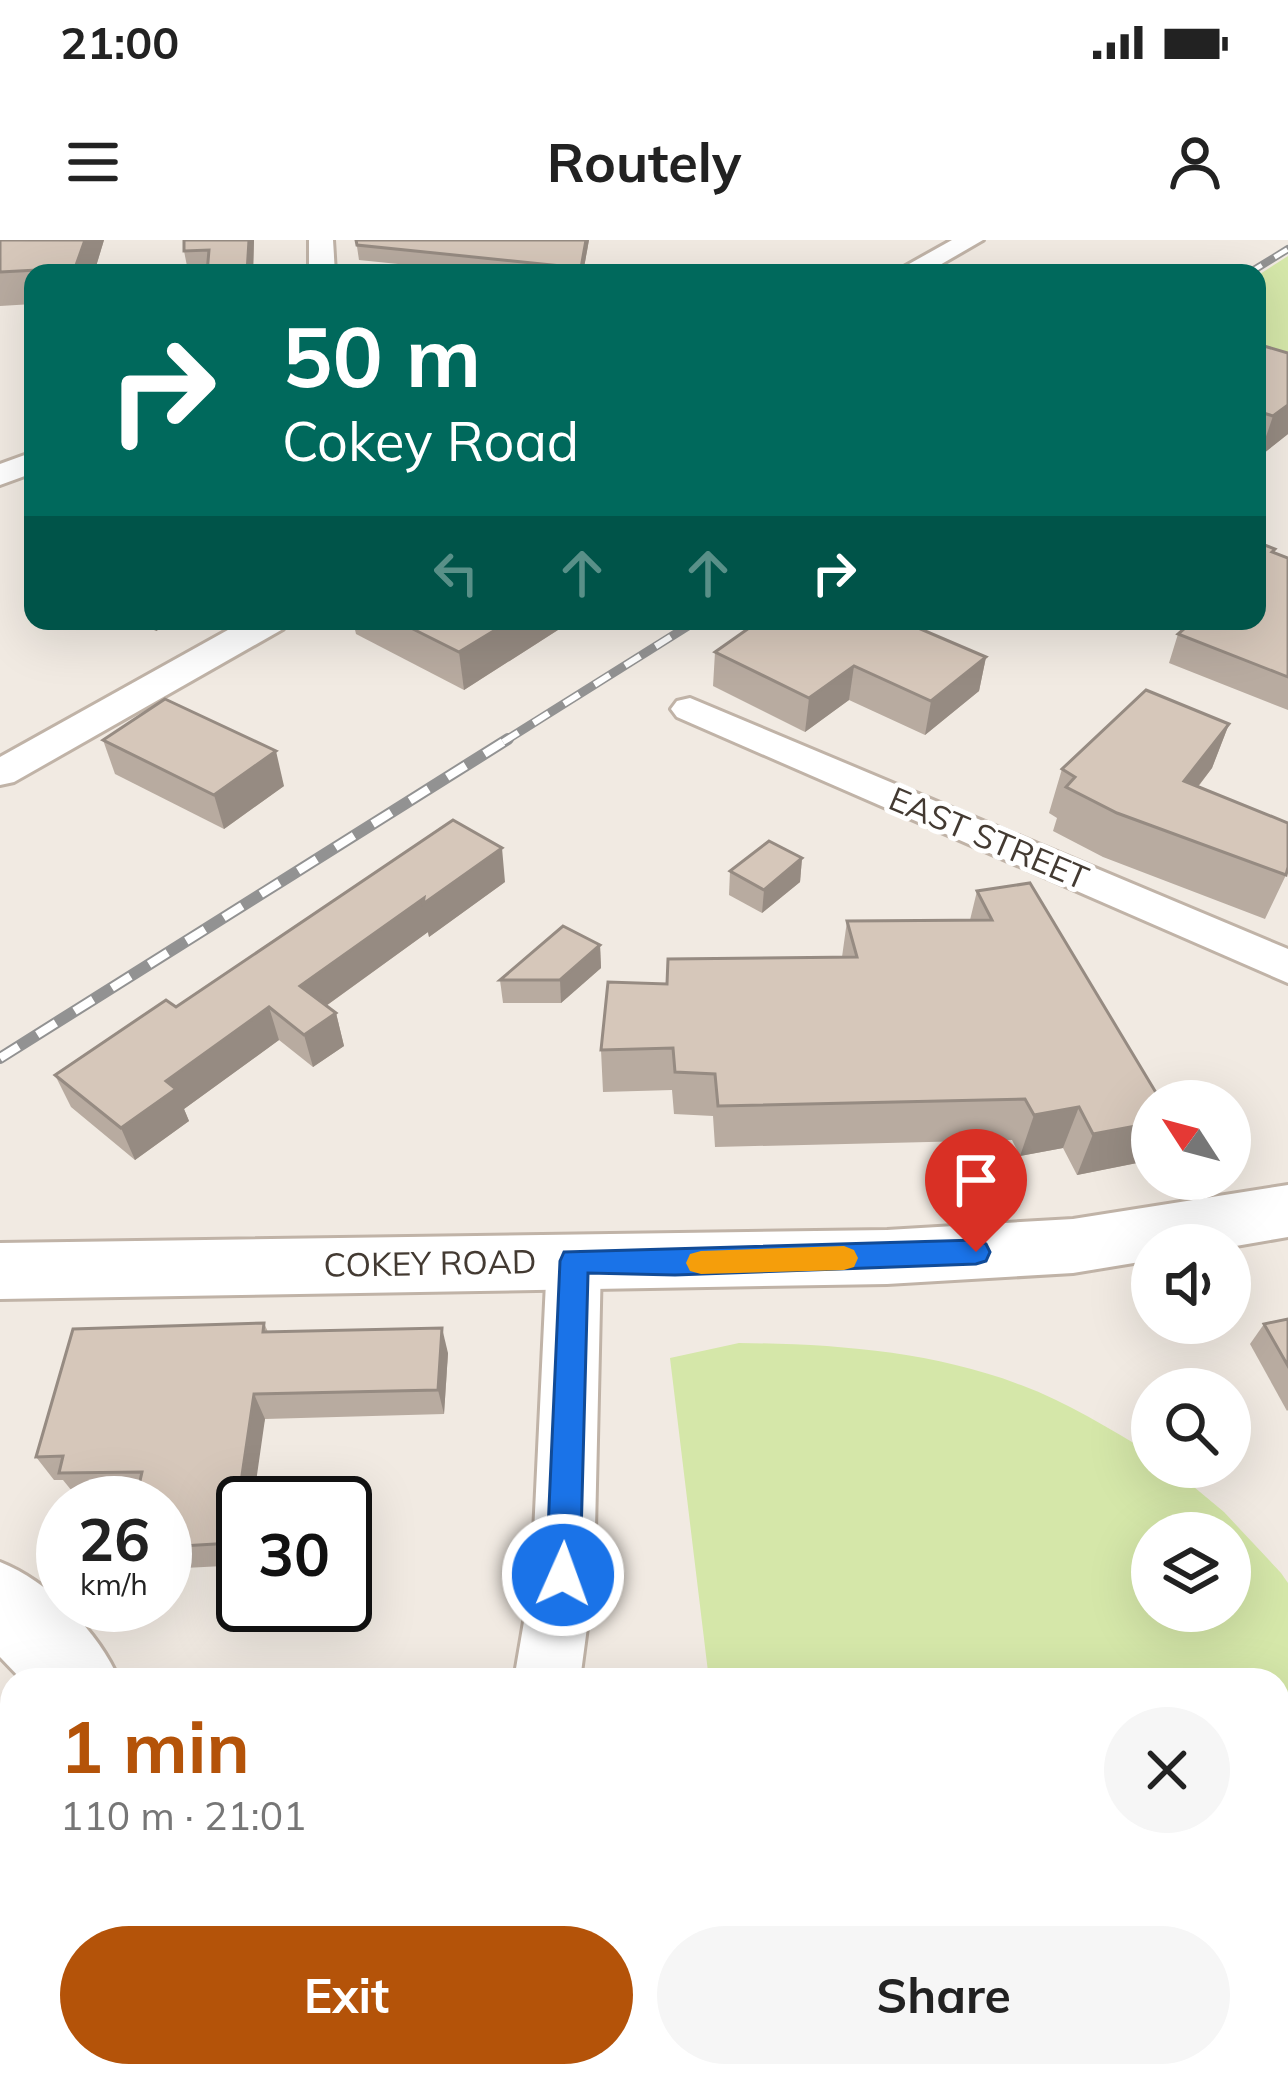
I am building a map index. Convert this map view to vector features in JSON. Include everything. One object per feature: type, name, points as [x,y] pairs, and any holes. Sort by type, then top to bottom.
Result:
[{"type":"street","points":[[922,264],[958,243]]},
{"type":"street","points":[[0,772],[254,630]]},
{"type":"street","name":"EAST STREET","points":[[690,709],[1288,967]]},
{"type":"street","name":"COKEY ROAD","points":[[0,1271],[792,1260],[1072,1246],[1288,1210]]},
{"type":"street","points":[[549,1668],[563,1575],[574,1261]]},
{"type":"street","points":[[0,1600],[67,1668]]},
{"type":"green space","points":[[1288,256],[1288,357],[1266,351],[1266,270]]},
{"type":"green space","points":[[739,1343],[882,1352],[987,1373],[1072,1408],[1131,1442],[1131,1488],[1195,1488],[1224,1512],[1131,1512],[1131,1632],[1251,1632],[1251,1541],[1288,1583],[1288,1668],[708,1668],[670,1358]]},
{"type":"building","points":[[0,240],[85,240],[76,264],[24,264],[24,271],[0,272]]},
{"type":"building","points":[[184,240],[249,240],[248,264],[208,264],[209,250],[184,251]]},
{"type":"building","points":[[356,240],[586,240],[582,264],[357,245]]},
{"type":"building","points":[[1266,347],[1288,353],[1288,405],[1273,416],[1266,414]]},
{"type":"building","points":[[1266,546],[1288,558],[1288,677],[1178,634],[1183,630],[1266,630]]},
{"type":"building","points":[[415,630],[495,630],[459,652]]},
{"type":"building","points":[[746,630],[923,630],[986,657],[931,701],[854,666],[809,698],[715,652]]},
{"type":"building","points":[[1146,690],[1229,724],[1184,781],[1288,823],[1286,875],[1117,813],[1066,787],[1075,777],[1062,769]]},
{"type":"building","points":[[165,699],[276,751],[214,795],[103,740]]},
{"type":"building","points":[[453,820],[502,848],[300,986],[336,1013],[304,1035],[269,1007],[166,1081],[176,1089],[121,1128],[55,1075],[166,1000],[176,1007]]},
{"type":"building","points":[[769,841],[802,858],[764,890],[730,871]]},
{"type":"building","points":[[1030,883],[1148,1080],[1131,1080],[1131,1127],[1093,1134],[1079,1107],[1034,1115],[1025,1099],[718,1106],[715,1074],[675,1072],[673,1048],[601,1050],[608,982],[667,984],[668,959],[857,957],[847,921],[992,920],[977,891]]},
{"type":"building","points":[[563,926],[600,945],[560,980],[500,980]]},
{"type":"building","points":[[1288,1319],[1288,1366],[1264,1324]]},
{"type":"building","points":[[264,1323],[263,1332],[442,1328],[438,1390],[254,1394],[242,1476],[216,1476],[216,1544],[192,1545],[192,1476],[59,1473],[63,1456],[36,1457],[73,1329]]},
{"type":"railway","points":[[1264,264],[1288,249]]},
{"type":"railway","points":[[503,742],[682,630]]},
{"type":"railway","points":[[0,1058],[508,739]]},
{"type":"slow traffic","points":[[701,1263],[844,1258]]},
{"type":"route","points":[[563,1575],[574,1261],[675,1263],[976,1252]]}]
